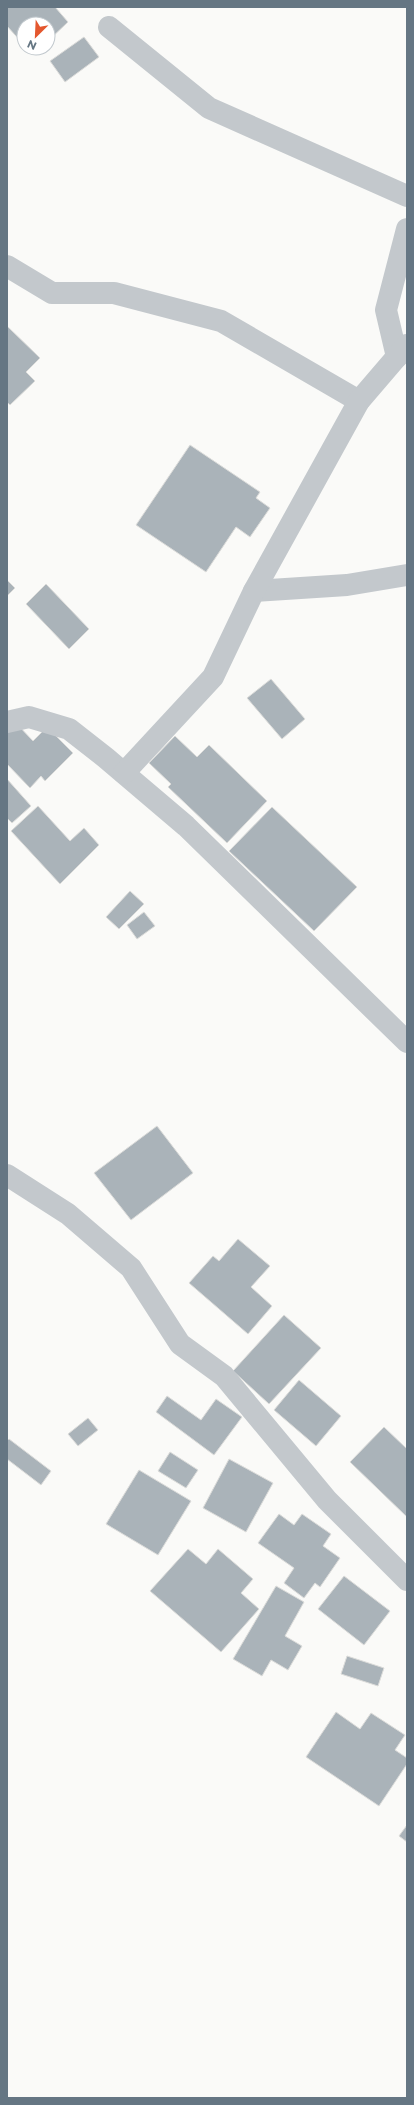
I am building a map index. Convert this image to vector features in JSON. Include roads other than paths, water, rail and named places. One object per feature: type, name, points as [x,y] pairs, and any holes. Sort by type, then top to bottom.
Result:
[{"type":"street","points":[[109,27],[210,108],[407,196]]},
{"type":"street","points":[[124,773],[213,677],[254,590],[359,401],[402,351],[386,310],[407,229]]},
{"type":"street","points":[[7,266],[52,293],[114,293],[221,321],[359,401]]},
{"type":"street","points":[[254,590],[347,585],[407,575]]},
{"type":"street","points":[[7,722],[29,717],[69,729],[124,773],[186,826],[407,1042]]},
{"type":"street","points":[[7,1175],[68,1214],[130,1268],[180,1344],[224,1376],[327,1500],[407,1580]]}]
